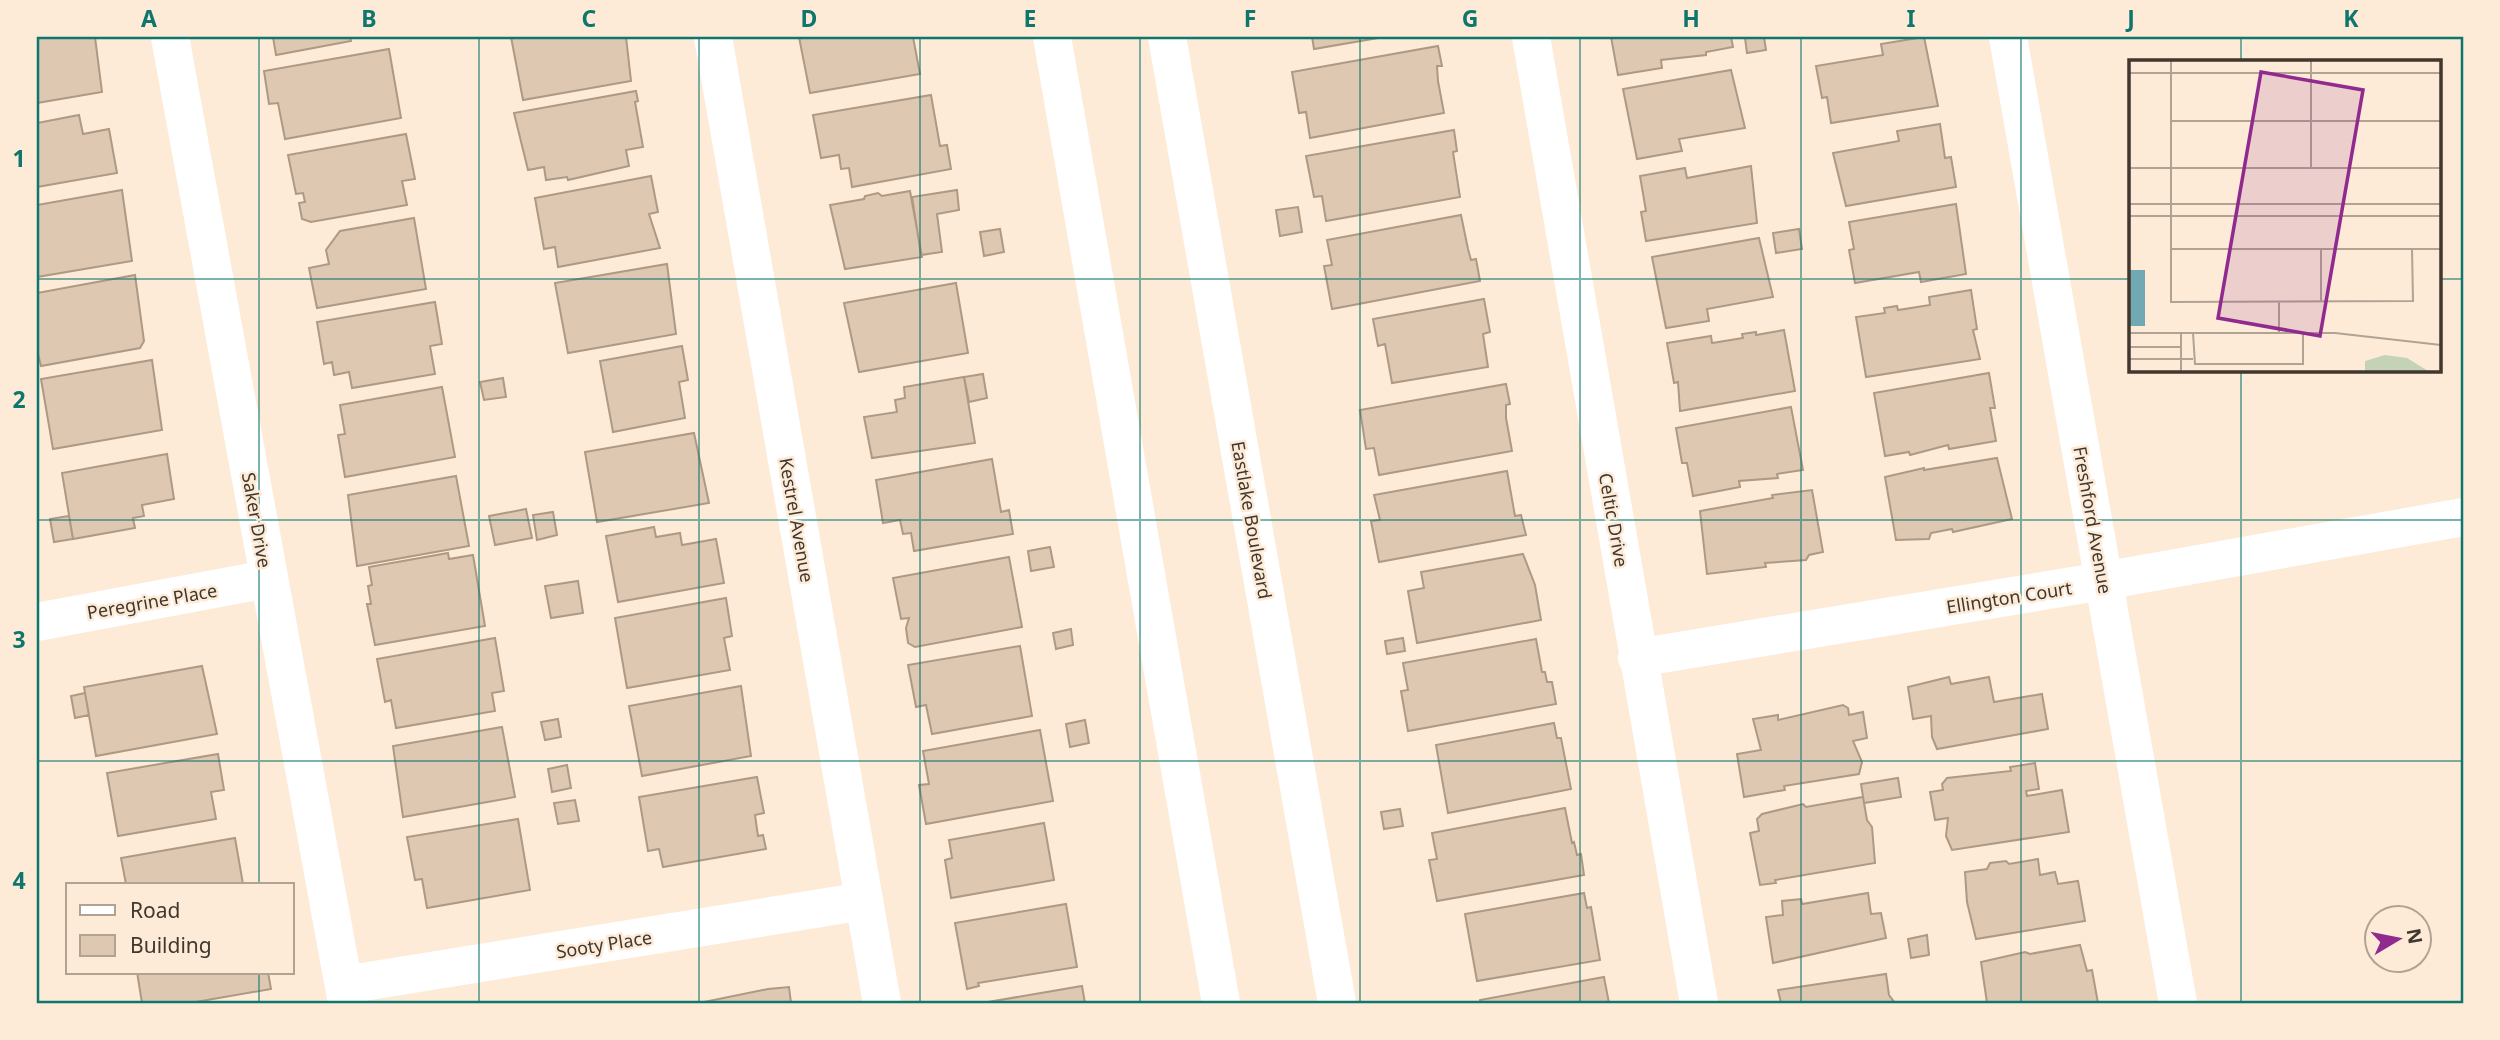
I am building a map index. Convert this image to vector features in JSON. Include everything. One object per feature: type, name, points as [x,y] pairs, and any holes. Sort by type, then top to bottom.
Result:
[{"type":"street","name":"Saker Drive","points":[[170,37],[267,579],[346,994]]},
{"type":"street","name":"Kestrel Avenue","points":[[713,37],[882,1003]]},
{"type":"street","points":[[1052,37],[1221,1003]]},
{"type":"street","name":"Eastlake Boulevard","points":[[1167,37],[1337,1003]]},
{"type":"street","name":"Celtic Drive","points":[[1531,37],[1699,1003]]},
{"type":"street","name":"Freshford Avenue","points":[[2008,37],[2178,1003]]},
{"type":"street","name":"Ellington Court","points":[[1637,658],[2103,581],[2463,517]]},
{"type":"street","name":"Peregrine Place","points":[[37,622],[267,579]]},
{"type":"street","name":"Sooty Place","points":[[346,994],[864,901]]},
{"type":"building","points":[[37,37],[95,37],[102,92],[37,103]]},
{"type":"building","points":[[273,37],[350,37],[351,41],[276,55]]},
{"type":"building","points":[[511,37],[626,37],[631,81],[523,100]]},
{"type":"building","points":[[799,37],[913,37],[920,74],[810,93]]},
{"type":"building","points":[[1312,37],[1384,37],[1314,49]]},
{"type":"building","points":[[1611,37],[1731,37],[1733,47],[1706,52],[1706,55],[1661,60],[1662,68],[1618,75]]},
{"type":"building","points":[[1764,37],[1766,50],[1747,53],[1745,38]]},
{"type":"building","points":[[1924,37],[1938,106],[1831,123],[1827,97],[1822,98],[1816,66],[1883,55],[1881,44]]},
{"type":"building","points":[[1438,46],[1442,66],[1437,66],[1438,81],[1444,113],[1310,138],[1306,112],[1299,113],[1292,72]]},
{"type":"building","points":[[389,49],[401,118],[285,139],[278,103],[269,104],[264,71]]},
{"type":"building","points":[[1731,70],[1745,128],[1679,139],[1682,151],[1637,159],[1623,89]]},
{"type":"building","points":[[636,91],[638,101],[635,102],[643,147],[626,150],[629,166],[568,180],[567,177],[546,180],[544,167],[528,170],[514,113]]},
{"type":"building","points":[[931,95],[940,146],[947,145],[951,169],[852,187],[849,168],[841,169],[839,155],[821,158],[813,115]]},
{"type":"building","points":[[79,115],[83,134],[109,129],[117,173],[37,187],[37,123]]},
{"type":"building","points":[[1940,124],[1945,158],[1951,157],[1956,187],[1846,206],[1833,153],[1899,141],[1897,131]]},
{"type":"building","points":[[1454,130],[1457,151],[1453,152],[1460,197],[1326,221],[1322,196],[1314,197],[1306,156]]},
{"type":"building","points":[[406,134],[415,179],[402,181],[407,205],[311,222],[302,219],[299,203],[305,202],[303,193],[296,194],[288,155]]},
{"type":"building","points":[[1751,166],[1757,223],[1646,241],[1641,212],[1646,211],[1640,176],[1685,168],[1687,178]]},
{"type":"building","points":[[651,176],[658,212],[649,214],[660,248],[558,267],[555,247],[544,249],[535,198]]},
{"type":"building","points":[[122,190],[132,261],[37,277],[37,205]]},
{"type":"building","points":[[957,190],[959,210],[937,214],[942,252],[921,255],[912,197]]},
{"type":"building","points":[[910,191],[922,257],[845,269],[830,205],[864,199],[865,196],[878,193],[882,196]]},
{"type":"building","points":[[1956,204],[1966,274],[1921,282],[1919,272],[1855,283],[1849,250],[1854,249],[1849,222]]},
{"type":"building","points":[[1298,207],[1302,232],[1280,236],[1276,210]]},
{"type":"building","points":[[1461,215],[1471,260],[1476,259],[1480,281],[1332,309],[1324,266],[1332,265],[1327,240]]},
{"type":"building","points":[[414,218],[426,289],[317,308],[309,268],[329,264],[326,250],[340,231]]},
{"type":"building","points":[[1000,229],[1004,252],[984,256],[980,232]]},
{"type":"building","points":[[1799,229],[1802,249],[1776,253],[1773,233]]},
{"type":"building","points":[[1759,238],[1773,297],[1707,309],[1709,321],[1666,328],[1652,257]]},
{"type":"building","points":[[667,264],[676,334],[568,353],[555,283]]},
{"type":"building","points":[[135,275],[144,341],[140,348],[41,366],[37,350],[37,293]]},
{"type":"building","points":[[956,283],[968,353],[859,372],[844,303]]},
{"type":"building","points":[[1971,290],[1977,329],[1973,330],[1980,359],[1866,377],[1856,317],[1885,313],[1884,308],[1897,306],[1898,310],[1930,305],[1929,297]]},
{"type":"building","points":[[1484,299],[1490,332],[1483,334],[1488,367],[1392,383],[1385,344],[1378,346],[1373,319]]},
{"type":"building","points":[[435,302],[442,344],[430,346],[435,374],[352,388],[349,372],[334,375],[332,362],[324,364],[317,322]]},
{"type":"building","points":[[1784,330],[1795,391],[1680,411],[1678,382],[1674,383],[1667,343],[1711,336],[1712,343],[1743,338],[1742,334],[1756,332],[1756,335]]},
{"type":"building","points":[[682,346],[688,380],[679,382],[685,418],[613,432],[600,361]]},
{"type":"building","points":[[152,360],[162,430],[53,449],[41,379]]},
{"type":"building","points":[[1989,373],[1995,408],[1990,408],[1996,441],[1949,449],[1948,445],[1910,455],[1909,452],[1885,456],[1874,393]]},
{"type":"building","points":[[983,374],[987,398],[969,402],[964,377]]},
{"type":"building","points":[[964,377],[975,443],[872,458],[864,417],[897,412],[895,400],[905,398],[904,387]]},
{"type":"building","points":[[503,378],[506,397],[484,400],[480,382]]},
{"type":"building","points":[[1506,384],[1510,404],[1506,405],[1506,418],[1512,451],[1379,475],[1374,448],[1366,449],[1360,410]]},
{"type":"building","points":[[442,387],[455,457],[345,477],[338,435],[345,434],[340,405]]},
{"type":"building","points":[[1791,407],[1803,470],[1777,474],[1778,478],[1739,481],[1740,487],[1693,496],[1687,463],[1682,463],[1676,428]]},
{"type":"building","points":[[694,433],[709,503],[597,522],[585,452]]},
{"type":"building","points":[[167,454],[174,499],[142,505],[144,516],[133,518],[135,528],[73,539],[62,473]]},
{"type":"building","points":[[1997,458],[2012,519],[1953,532],[1952,529],[1931,533],[1929,539],[1896,540],[1885,477],[1924,468]]},
{"type":"building","points":[[992,459],[1001,512],[1009,510],[1013,534],[914,551],[911,533],[903,534],[900,520],[883,523],[876,480]]},
{"type":"building","points":[[1507,471],[1515,516],[1521,515],[1526,535],[1379,562],[1371,521],[1380,520],[1374,495]]},
{"type":"building","points":[[456,476],[469,546],[357,566],[348,495]]},
{"type":"building","points":[[1812,490],[1823,552],[1809,555],[1806,560],[1765,563],[1766,567],[1707,574],[1700,511],[1773,498],[1772,495]]},
{"type":"building","points":[[526,509],[532,538],[495,545],[489,516]]},
{"type":"building","points":[[553,512],[557,535],[537,540],[533,515]]},
{"type":"building","points":[[69,516],[73,539],[54,542],[50,519]]},
{"type":"building","points":[[654,527],[656,537],[680,533],[682,545],[716,539],[724,583],[618,602],[606,536]]},
{"type":"building","points":[[1050,547],[1054,567],[1031,571],[1028,551]]},
{"type":"building","points":[[448,553],[449,559],[473,555],[485,626],[375,645],[367,604],[371,604],[369,567]]},
{"type":"building","points":[[1523,554],[1535,585],[1541,620],[1417,643],[1408,591],[1424,588],[1421,572]]},
{"type":"building","points":[[1009,557],[1022,627],[915,647],[908,643],[906,628],[909,618],[901,619],[893,578]]},
{"type":"building","points":[[578,581],[583,613],[551,618],[545,586]]},
{"type":"building","points":[[726,598],[732,636],[724,638],[730,670],[627,688],[615,618]]},
{"type":"building","points":[[1071,629],[1073,645],[1056,649],[1053,633]]},
{"type":"building","points":[[495,638],[504,691],[492,693],[495,711],[396,728],[391,700],[385,702],[377,659]]},
{"type":"building","points":[[1403,638],[1405,651],[1387,654],[1385,641]]},
{"type":"building","points":[[1536,639],[1542,672],[1545,672],[1547,682],[1552,682],[1556,704],[1408,731],[1401,691],[1408,690],[1403,663]]},
{"type":"building","points":[[1020,646],[1032,716],[932,734],[926,705],[916,707],[908,665]]},
{"type":"building","points":[[202,666],[217,734],[96,756],[84,687]]},
{"type":"building","points":[[1949,677],[1951,684],[1989,677],[1994,702],[2042,694],[2048,729],[1937,749],[1932,737],[1931,716],[1913,719],[1908,687]]},
{"type":"building","points":[[741,686],[751,756],[642,776],[629,706]]},
{"type":"building","points":[[85,693],[89,715],[75,718],[71,696]]},
{"type":"building","points":[[1843,705],[1848,708],[1849,715],[1863,712],[1867,738],[1853,741],[1862,762],[1859,774],[1784,786],[1785,790],[1744,797],[1737,754],[1761,750],[1753,719],[1778,715],[1778,720]]},
{"type":"building","points":[[558,719],[561,737],[545,740],[541,722]]},
{"type":"building","points":[[1085,720],[1089,743],[1070,747],[1066,724]]},
{"type":"building","points":[[1554,723],[1557,738],[1561,738],[1571,789],[1448,813],[1436,745]]},
{"type":"building","points":[[502,727],[515,797],[403,817],[393,746]]},
{"type":"building","points":[[1040,730],[1053,801],[926,824],[919,785],[929,784],[923,751]]},
{"type":"building","points":[[218,754],[224,790],[211,792],[216,819],[118,836],[107,773]]},
{"type":"building","points":[[2035,763],[2039,789],[2026,791],[2027,796],[2062,790],[2069,832],[1952,850],[1946,836],[1948,818],[1935,820],[1930,792],[1943,790],[1942,784],[1947,778],[2011,771],[2010,767]]},
{"type":"building","points":[[567,765],[571,788],[552,792],[548,769]]},
{"type":"building","points":[[757,777],[764,813],[755,815],[758,836],[763,835],[766,849],[663,867],[659,849],[648,851],[639,797]]},
{"type":"building","points":[[1898,778],[1901,797],[1864,803],[1861,784]]},
{"type":"building","points":[[1863,797],[1867,820],[1872,827],[1875,863],[1760,885],[1750,833],[1759,831],[1757,819],[1762,814],[1803,804],[1806,807]]},
{"type":"building","points":[[575,800],[579,821],[558,824],[554,803]]},
{"type":"building","points":[[1565,808],[1572,843],[1574,842],[1577,855],[1581,854],[1584,875],[1437,901],[1429,860],[1437,859],[1432,833]]},
{"type":"building","points":[[1400,809],[1403,826],[1384,829],[1381,812]]},
{"type":"building","points":[[518,819],[530,890],[427,908],[422,879],[415,880],[407,837]]},
{"type":"building","points":[[1044,823],[1054,880],[951,898],[945,860],[952,858],[949,840]]},
{"type":"building","points":[[235,838],[243,883],[126,883],[121,858]]},
{"type":"building","points":[[2038,859],[2040,875],[2055,872],[2058,884],[2078,881],[2085,921],[1976,939],[1967,902],[1965,872],[1987,869],[1990,863],[2006,861],[2009,864]]},
{"type":"building","points":[[1584,893],[1587,908],[1591,907],[1600,960],[1477,981],[1465,914]]},
{"type":"building","points":[[1868,893],[1871,914],[1881,913],[1886,938],[1773,963],[1766,917],[1783,915],[1782,901],[1801,899],[1802,904]]},
{"type":"building","points":[[1066,904],[1077,967],[978,983],[979,986],[967,989],[955,923]]},
{"type":"building","points":[[1927,935],[1929,955],[1911,958],[1908,939]]},
{"type":"building","points":[[2080,945],[2087,971],[2092,970],[2098,1003],[1987,1003],[1981,962],[2025,952],[2030,954]]},
{"type":"building","points":[[137,974],[268,974],[271,989],[190,1003],[142,1003]]},
{"type":"building","points":[[1886,974],[1889,995],[1895,1003],[1781,1003],[1778,990]]},
{"type":"building","points":[[1604,977],[1609,1003],[1480,1003],[1480,1000]]},
{"type":"building","points":[[1082,986],[1085,1003],[982,1003]]},
{"type":"building","points":[[789,987],[791,1003],[699,1003],[768,989]]}]
